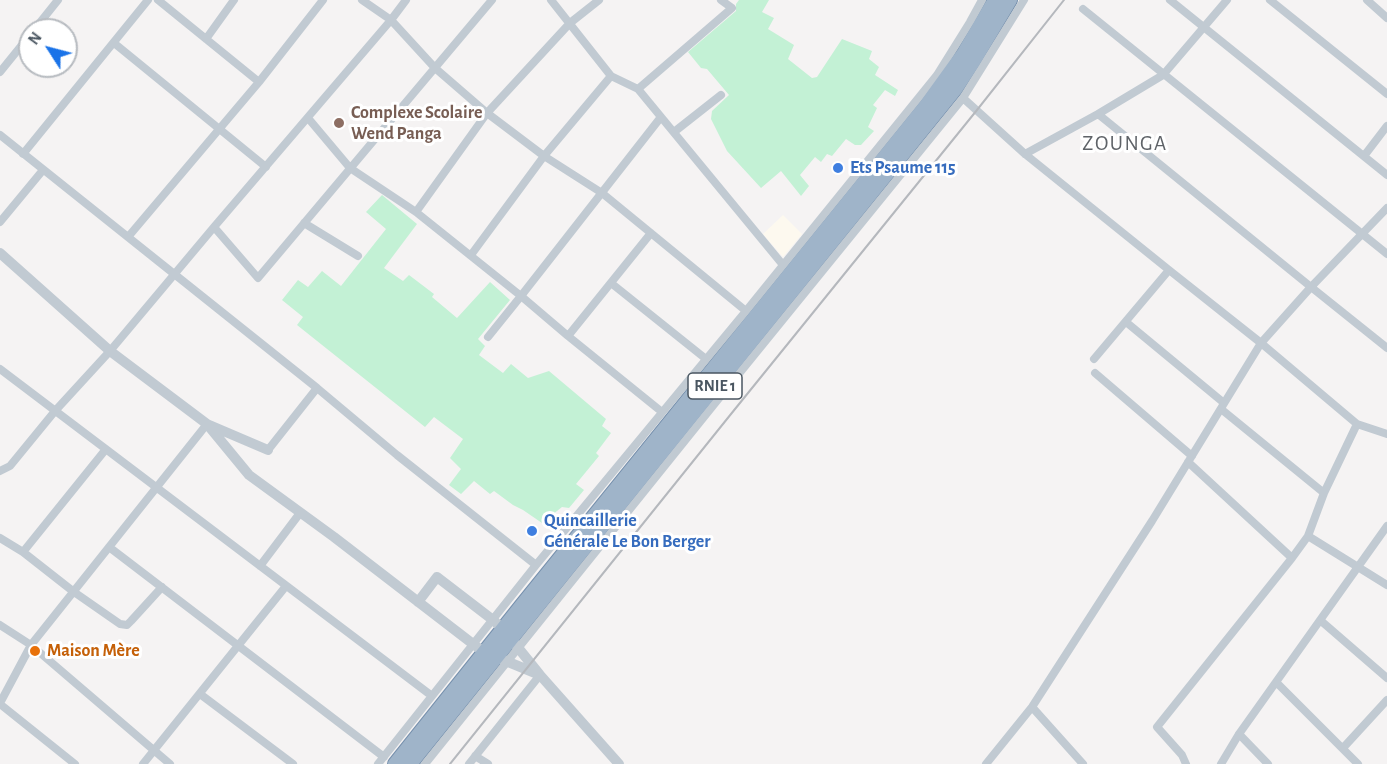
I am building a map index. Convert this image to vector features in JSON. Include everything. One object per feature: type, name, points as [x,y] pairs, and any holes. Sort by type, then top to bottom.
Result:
[{"type":"highway","name":"RNIE 1","points":[[410,764],[490,654],[925,107],[964,53],[995,0]]},
{"type":"highway","name":"RNIE 1","points":[[506,634],[936,114],[967,70],[1010,0]]},
{"type":"highway","name":"RNIE 1","points":[[389,760],[490,654]]},
{"type":"street","points":[[44,18],[58,0]]},
{"type":"street","points":[[24,154],[148,0]]},
{"type":"street","points":[[158,0],[259,82]]},
{"type":"street","points":[[206,39],[234,0]]},
{"type":"street","points":[[128,237],[259,82],[323,0]]},
{"type":"street","points":[[362,0],[391,20],[435,68],[487,113],[544,156],[602,193],[746,311]]},
{"type":"street","points":[[2,469],[10,466],[55,411],[110,351],[406,0]]},
{"type":"street","points":[[214,227],[258,278],[492,0]]},
{"type":"street","points":[[551,0],[611,76],[638,89],[783,265]]},
{"type":"street","points":[[416,212],[487,113],[570,23],[599,0]]},
{"type":"street","points":[[638,89],[732,8],[721,0]]},
{"type":"street","points":[[506,634],[536,564],[746,311],[937,75],[982,0]]},
{"type":"street","points":[[424,764],[490,654],[963,98],[1024,0]]},
{"type":"street","points":[[1170,0],[1387,175]]},
{"type":"street","points":[[1025,154],[1163,75],[1227,0]]},
{"type":"street","points":[[1270,0],[1387,94]]},
{"type":"street","points":[[1367,0],[1387,18]]},
{"type":"street","points":[[1083,9],[1387,254]]},
{"type":"street","points":[[114,43],[266,167]]},
{"type":"street","points":[[0,72],[18,50]]},
{"type":"street","points":[[471,255],[544,156],[611,76]]},
{"type":"street","points":[[674,132],[721,95]]},
{"type":"street","points":[[963,98],[1025,154],[1262,343],[1357,424],[1387,434]]},
{"type":"street","points":[[1098,114],[1387,348]]},
{"type":"street","points":[[488,337],[662,117]]},
{"type":"street","points":[[308,118],[350,168],[416,212],[471,255],[662,412]]},
{"type":"street","points":[[1364,156],[1387,126]]},
{"type":"street","points":[[0,135],[536,564]]},
{"type":"street","points":[[0,222],[43,170]]},
{"type":"street","points":[[986,764],[1032,707],[1152,521],[1262,343],[1311,287],[1387,208]]},
{"type":"street","points":[[304,223],[358,256]]},
{"type":"street","points":[[568,336],[651,233]]},
{"type":"street","points":[[0,253],[110,351],[207,424],[249,475],[490,654],[540,675]]},
{"type":"street","points":[[1094,359],[1169,270]]},
{"type":"street","points":[[611,283],[706,359]]},
{"type":"street","points":[[1126,322],[1324,493]]},
{"type":"street","points":[[0,369],[432,696]]},
{"type":"street","points":[[1095,374],[1190,459],[1292,558]]},
{"type":"street","points":[[207,424],[268,450],[317,388]]},
{"type":"street","points":[[75,764],[0,704],[31,645],[207,424]]},
{"type":"street","points":[[1186,764],[1182,755],[1157,727],[1308,536],[1324,493],[1357,424]]},
{"type":"street","points":[[23,552],[106,449]]},
{"type":"street","points":[[260,566],[300,513]]},
{"type":"street","points":[[1221,764],[1239,734],[1387,526]]},
{"type":"street","points":[[1308,536],[1387,585]]},
{"type":"street","points":[[0,538],[23,552],[120,624],[127,625],[162,587]]},
{"type":"street","points":[[109,547],[389,760]]},
{"type":"street","points":[[418,602],[437,577],[506,634],[620,764]]},
{"type":"street","points":[[143,764],[286,586]]},
{"type":"street","points":[[1320,620],[1387,678]]},
{"type":"street","points":[[0,625],[31,645],[170,764]]},
{"type":"street","points":[[378,764],[389,760],[432,696],[490,654]]},
{"type":"street","points":[[469,764],[540,675]]},
{"type":"street","points":[[1276,682],[1358,764]]},
{"type":"street","points":[[200,694],[293,764]]},
{"type":"street","points":[[1342,748],[1387,700]]},
{"type":"street","points":[[1032,707],[1083,764]]},
{"type":"street","points":[[1239,734],[1268,764]]},
{"type":"street","points":[[475,756],[488,764]]},
{"type":"shaded area","points":[[783,215],[802,234],[783,257],[763,234]]},
{"type":"green space","points":[[739,0],[769,0],[762,12],[774,18],[768,29],[794,45],[788,59],[812,78],[817,77],[842,39],[872,51],[869,59],[879,67],[875,75],[898,90],[895,96],[885,90],[873,105],[877,108],[868,127],[874,131],[861,145],[855,145],[846,139],[832,156],[827,154],[821,162],[815,157],[800,175],[809,186],[801,196],[781,171],[761,188],[727,151],[711,119],[712,111],[729,95],[707,69],[701,68],[688,52],[736,11],[736,4]]},
{"type":"green space","points":[[382,195],[417,224],[384,268],[403,281],[409,275],[434,294],[432,297],[457,318],[490,282],[510,300],[478,339],[485,346],[479,355],[503,373],[511,364],[528,378],[549,371],[606,419],[602,426],[611,433],[596,453],[599,456],[576,484],[584,490],[569,508],[562,507],[542,523],[494,491],[490,494],[474,481],[461,494],[449,485],[461,469],[450,458],[463,439],[434,417],[425,427],[297,325],[303,317],[282,300],[298,280],[308,287],[322,271],[341,286],[386,229],[366,212]]},
{"type":"railway","points":[[450,764],[1064,0]]},
{"type":"place","name":"Complexe Scolaire Wend Panga","points":[[339,123]]},
{"type":"place","name":"Ets Psaume 115","points":[[838,168]]},
{"type":"place","name":"Quincaillerie Générale Le Bon Berger","points":[[532,531]]},
{"type":"place","name":"Maison Mère","points":[[35,651]]},
{"type":"district","name":"ZOUNGA","points":[[1125,144]]}]
